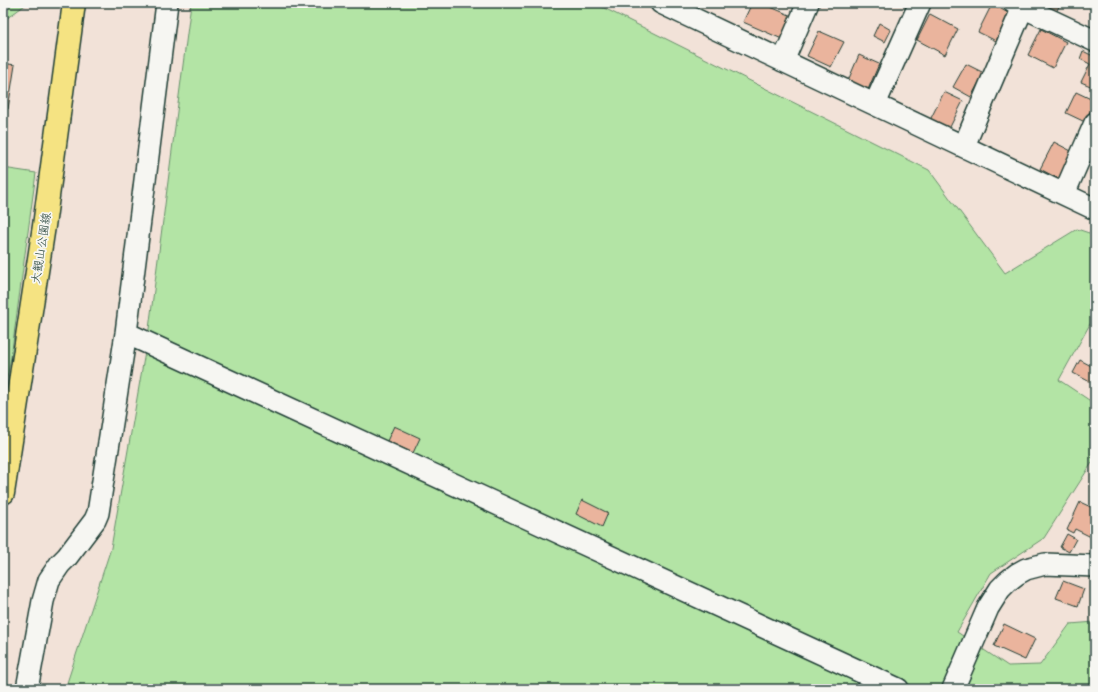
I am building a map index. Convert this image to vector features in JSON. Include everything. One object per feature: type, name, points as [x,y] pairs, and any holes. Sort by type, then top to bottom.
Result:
[{"type":"main road","name":"大観山公園線","points":[[3,492],[44,226],[74,3]]},
{"type":"street","points":[[27,689],[43,601],[49,580],[95,520],[98,512],[126,333],[167,3]]},
{"type":"street","points":[[661,3],[696,10],[783,61],[1095,209]]},
{"type":"street","points":[[783,61],[808,3]]},
{"type":"street","points":[[875,104],[920,3]]},
{"type":"street","points":[[964,146],[1019,5],[1095,41]]},
{"type":"street","points":[[1064,194],[1095,122]]},
{"type":"street","points":[[126,333],[898,689]]},
{"type":"street","points":[[953,689],[988,608],[1000,589],[1008,581],[1026,569],[1045,564],[1095,566]]},
{"type":"green space","points":[[3,3],[28,3],[3,21]]},
{"type":"green space","points":[[191,3],[594,3],[929,170],[1005,273],[1077,229],[1095,235],[1095,315],[1059,380],[1095,404],[1095,458],[1044,538],[991,573],[957,632],[1008,666],[1040,665],[1070,624],[1095,622],[1095,689],[65,689],[111,548],[149,329]]},
{"type":"green space","points":[[3,168],[36,173],[11,357],[3,399]]},
{"type":"building","points":[[752,3],[761,3],[792,16],[782,39],[743,22]]},
{"type":"building","points":[[1042,3],[1061,3],[1056,12],[1041,5]]},
{"type":"building","points":[[992,4],[1010,14],[996,41],[978,32]]},
{"type":"building","points":[[930,14],[958,29],[945,55],[917,40]]},
{"type":"building","points":[[879,23],[891,30],[885,42],[873,36]]},
{"type":"building","points":[[1041,29],[1066,42],[1053,68],[1028,55]]},
{"type":"building","points":[[819,31],[844,42],[831,67],[807,56]]},
{"type":"building","points":[[1083,51],[1095,57],[1095,88],[1081,82],[1090,64],[1080,59]]},
{"type":"building","points":[[859,55],[879,64],[867,92],[847,83]]},
{"type":"building","points":[[3,63],[15,65],[8,109],[3,109]]},
{"type":"building","points":[[966,64],[984,73],[971,97],[953,87]]},
{"type":"building","points":[[944,92],[963,101],[949,129],[930,120]]},
{"type":"building","points":[[1076,92],[1095,101],[1085,122],[1066,113]]},
{"type":"building","points":[[1054,142],[1073,152],[1059,179],[1040,169]]},
{"type":"building","points":[[1080,360],[1095,368],[1095,376],[1092,383],[1073,373]]},
{"type":"building","points":[[394,426],[420,438],[413,453],[387,441]]},
{"type":"building","points":[[582,500],[608,513],[602,527],[576,514]]},
{"type":"building","points":[[1080,502],[1095,509],[1095,539],[1075,529],[1073,533],[1067,530]]},
{"type":"building","points":[[1067,534],[1076,539],[1069,552],[1060,547]]},
{"type":"building","points":[[1063,581],[1084,589],[1078,606],[1056,598]]},
{"type":"building","points":[[1004,624],[1035,639],[1025,660],[994,646]]}]
